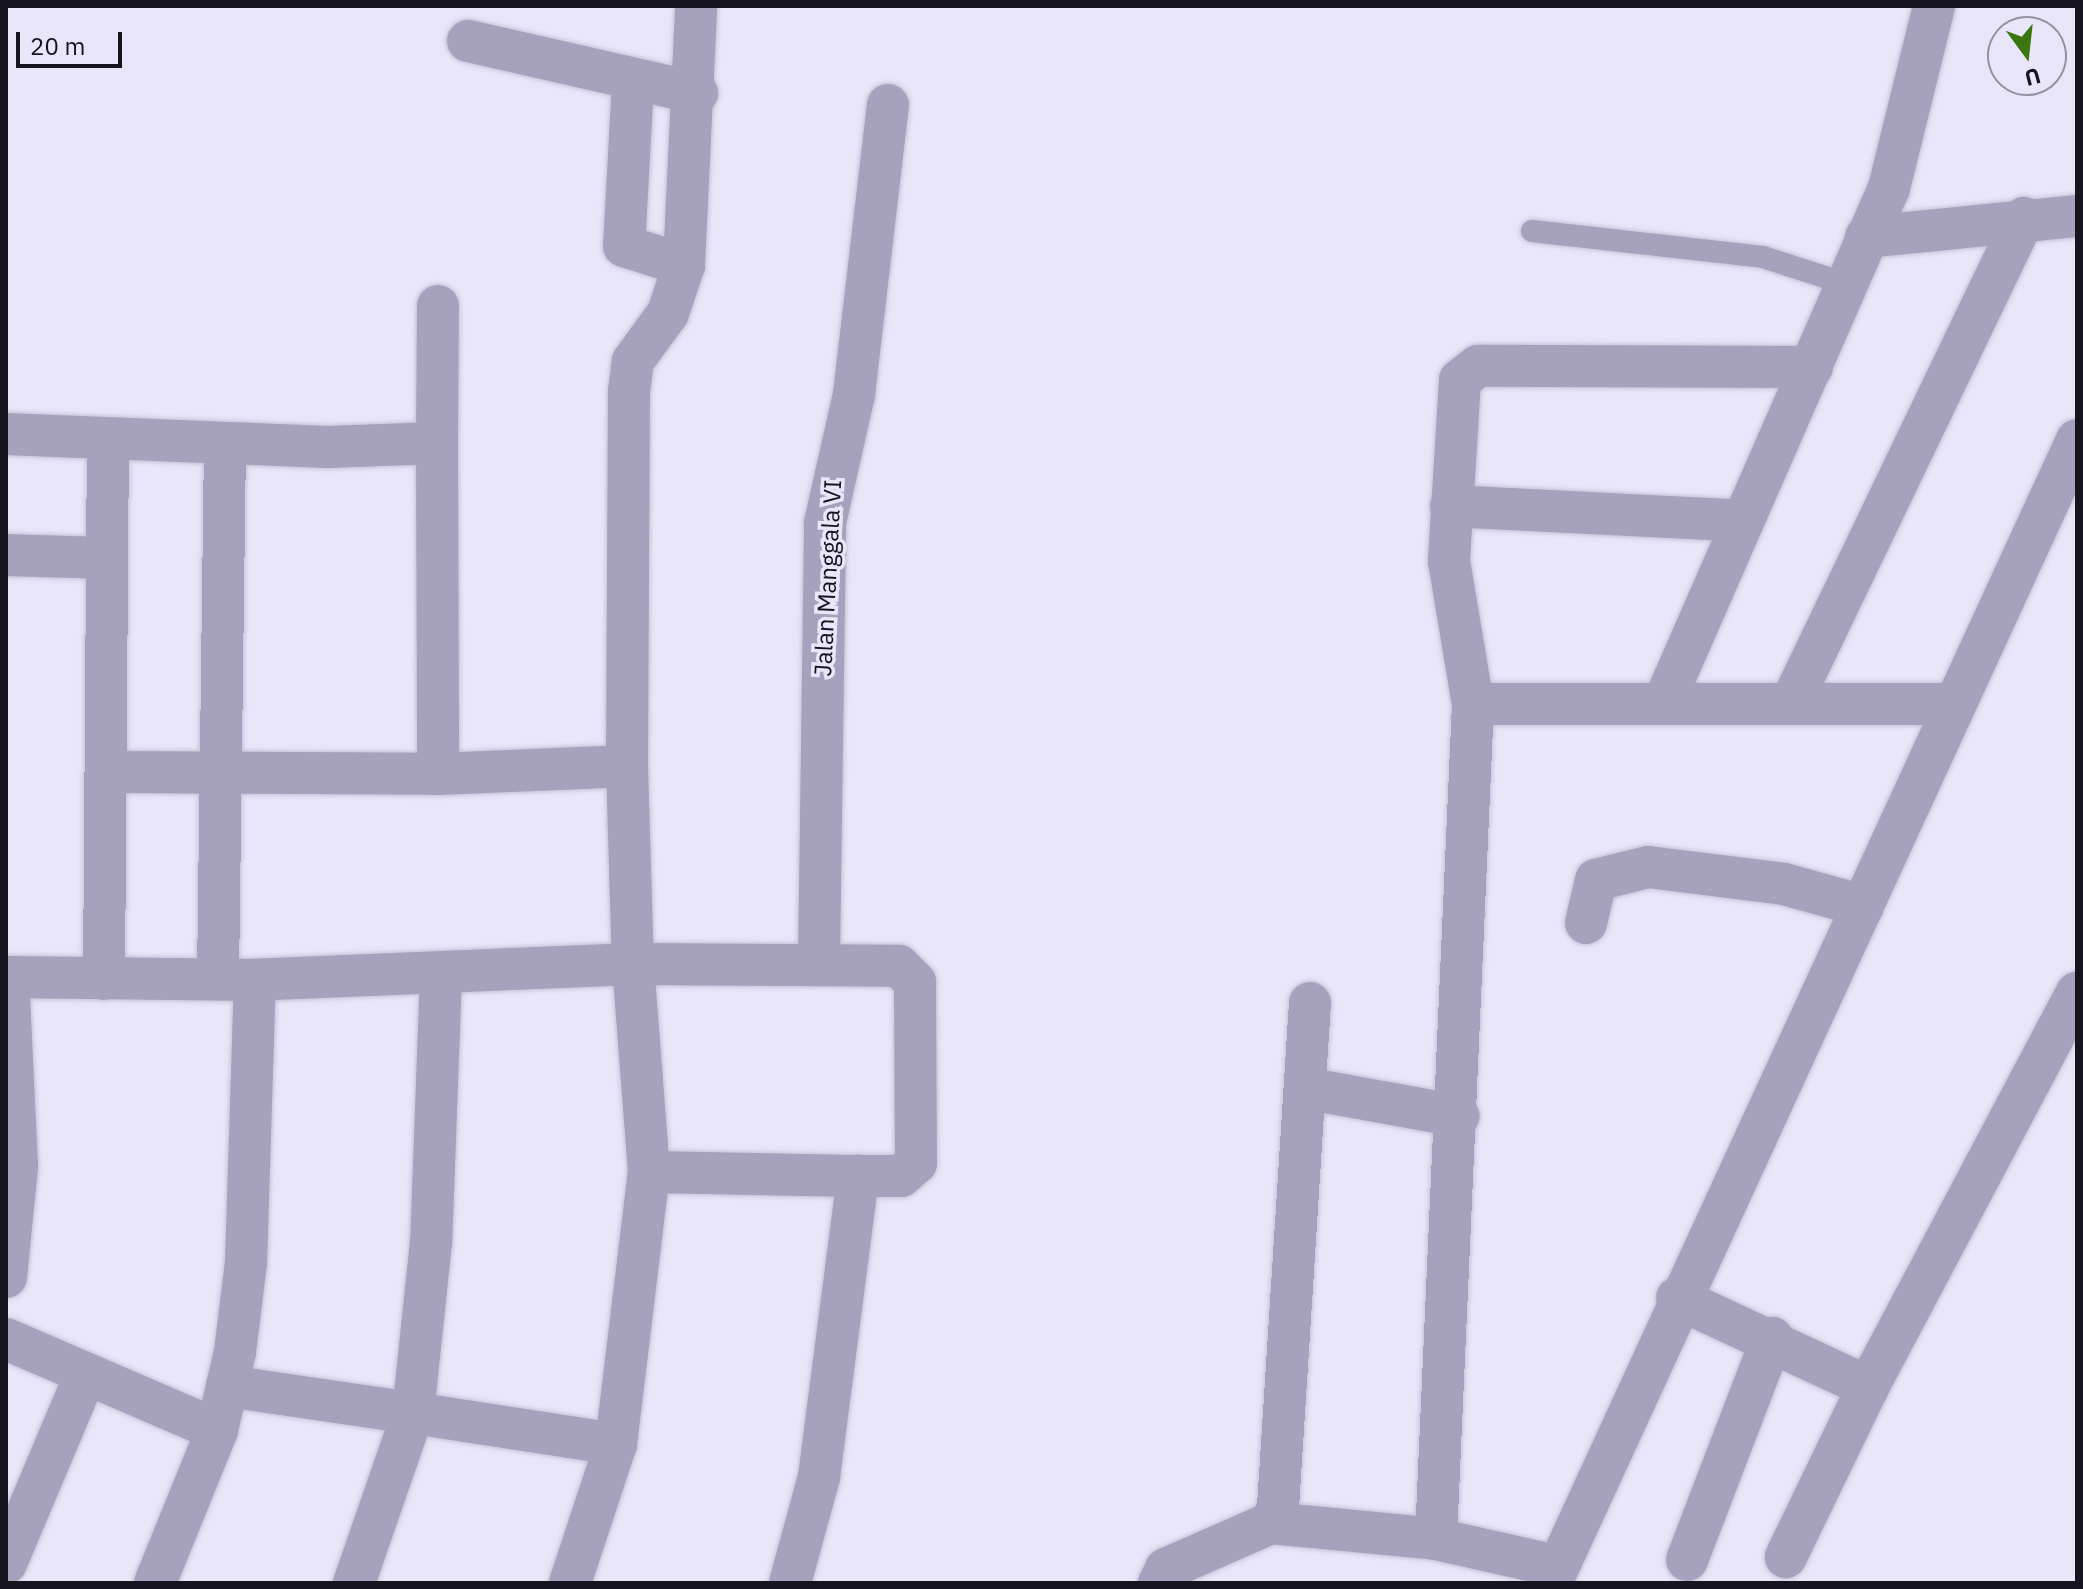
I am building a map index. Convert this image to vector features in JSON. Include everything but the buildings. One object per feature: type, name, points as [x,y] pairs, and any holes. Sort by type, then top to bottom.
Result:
[{"type":"street","points":[[570,1583],[616,1444],[649,1172],[633,964],[627,766],[629,392],[633,361],[668,313],[684,265],[697,93],[696,6]]},
{"type":"street","points":[[1664,702],[1849,285],[1898,160],[1934,6]]},
{"type":"street","points":[[468,41],[633,82],[697,93]]},
{"type":"street","points":[[633,82],[624,246],[684,265]]},
{"type":"street","name":"Jalan Manggala VI","points":[[819,960],[825,523],[854,394],[888,105]]},
{"type":"street","points":[[1866,237],[2024,218],[2075,208]]},
{"type":"street","points":[[1792,701],[2024,218]]},
{"type":"street","points":[[438,306],[438,774]]},
{"type":"street","points":[[1436,1539],[1459,1116],[1473,704],[1452,605],[1451,506],[1460,380],[1478,366],[1812,367]]},
{"type":"street","points":[[6,434],[225,444],[437,443]]},
{"type":"street","points":[[104,979],[108,439]]},
{"type":"street","points":[[1159,1583],[1166,1569],[1271,1523],[1436,1539],[1554,1574],[1677,1298],[1863,906],[1952,704],[2077,440]]},
{"type":"street","points":[[155,1583],[217,1430],[246,1263],[237,979],[222,775],[225,444]]},
{"type":"street","points":[[1451,506],[1743,521]]},
{"type":"street","points":[[6,555],[107,558]]},
{"type":"street","points":[[1473,704],[1792,701],[1952,704]]},
{"type":"street","points":[[106,772],[438,774],[627,766]]},
{"type":"street","points":[[1586,923],[1596,880],[1648,867],[1784,884],[1863,906]]},
{"type":"street","points":[[6,1277],[17,1166],[7,977],[237,979],[819,960],[899,966],[915,982],[916,1163],[901,1176],[649,1172]]},
{"type":"street","points":[[354,1583],[413,1413],[431,1242],[441,974]]},
{"type":"street","points":[[1786,1557],[1868,1387],[2077,993]]},
{"type":"street","points":[[1271,1523],[1282,1470],[1310,1089],[1310,1003]]},
{"type":"street","points":[[1310,1089],[1459,1116]]},
{"type":"street","points":[[790,1583],[819,1477],[858,1176]]},
{"type":"street","points":[[1677,1298],[1772,1338],[1868,1387]]},
{"type":"street","points":[[1687,1560],[1772,1338]]},
{"type":"street","points":[[6,1339],[85,1376],[217,1430]]},
{"type":"street","points":[[6,1563],[85,1376]]},
{"type":"street","points":[[227,1386],[616,1444]]},
{"type":"lane","points":[[1532,231],[1763,257],[1849,285]]}]
